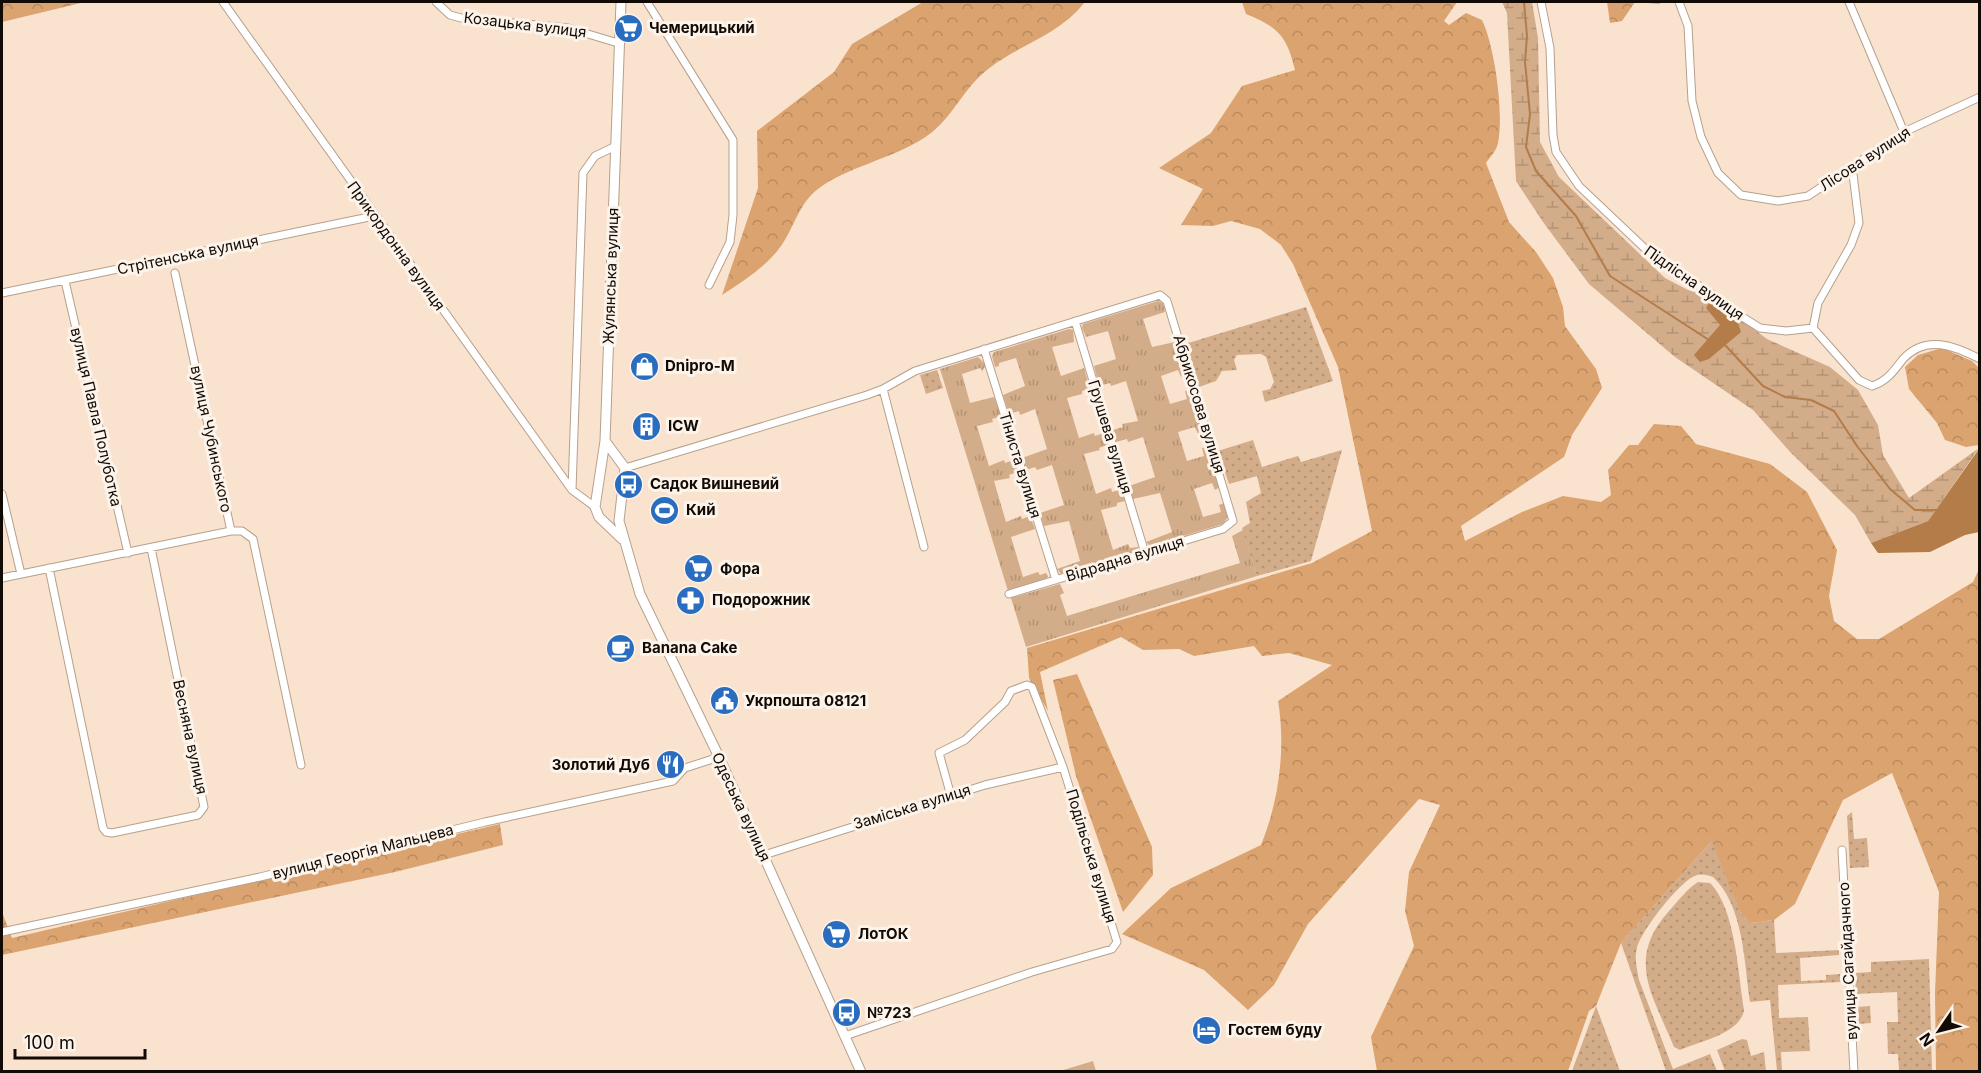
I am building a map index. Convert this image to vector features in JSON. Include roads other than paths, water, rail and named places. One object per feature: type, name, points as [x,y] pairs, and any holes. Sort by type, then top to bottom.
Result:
[{"type":"street","name":"Прикордонна вулиця","points":[[223,2],[572,490],[584,502],[595,507]]},
{"type":"street","name":"Козацька вулиця","points":[[436,2],[450,15],[461,18],[568,28],[618,43]]},
{"type":"street","name":"Жулянська вулиця","points":[[595,507],[605,441],[621,2]]},
{"type":"street","points":[[647,2],[733,140],[730,242],[709,285]]},
{"type":"street","name":"Підлісна вулиця","points":[[1541,2],[1550,48],[1553,135],[1556,152],[1579,186],[1654,258],[1760,328],[1786,331],[1813,328]]},
{"type":"street","name":"Лісова вулиця","points":[[1679,2],[1688,26],[1692,101],[1701,137],[1718,173],[1741,195],[1778,201],[1808,196],[1904,132],[1980,97]]},
{"type":"street","points":[[1850,2],[1904,132]]},
{"type":"street","points":[[572,490],[584,173],[596,156],[616,146]]},
{"type":"street","points":[[1852,166],[1859,223],[1851,245],[1818,303],[1813,328],[1859,380],[1872,386],[1884,382],[1916,349],[1937,344],[1955,346],[1980,359]]},
{"type":"street","name":"Стрітенська вулиця","points":[[2,293],[374,216]]},
{"type":"street","name":"вулиця Чубинського","points":[[175,273],[231,531],[242,531],[253,539],[302,765]]},
{"type":"street","name":"вулиця Павла Полуботка","points":[[65,280],[128,553]]},
{"type":"street","name":"Абрикосова вулиця","points":[[1075,321],[1160,295],[1167,301],[1234,516]]},
{"type":"street","points":[[603,466],[613,460],[624,465],[883,389],[915,371],[1075,321]]},
{"type":"street","name":"Грушева вулиця","points":[[1075,321],[1145,553]]},
{"type":"street","name":"Тіниста вулиця","points":[[984,349],[1056,580]]},
{"type":"street","points":[[883,389],[924,547]]},
{"type":"street","points":[[605,441],[624,465],[619,513],[624,542]]},
{"type":"street","points":[[2,494],[21,574]]},
{"type":"street","points":[[595,507],[603,520],[624,542]]},
{"type":"street","points":[[603,520],[612,519],[619,513]]},
{"type":"street","name":"Відрадна вулиця","points":[[1010,594],[1223,529],[1233,521],[1234,516]]},
{"type":"street","points":[[2,578],[231,531]]},
{"type":"street","name":"Одеська вулиця","points":[[624,542],[647,610],[764,855],[861,1071]]},
{"type":"street","name":"Весняна вулиця","points":[[49,568],[103,828],[106,832],[112,833],[198,815],[204,807],[151,548]]},
{"type":"street","name":"Подільська вулиця","points":[[845,1036],[1032,972],[1112,950],[1117,942],[1063,767],[1032,687],[1028,685],[1011,692],[1005,702],[965,740],[939,753],[951,796]]},
{"type":"street","name":"вулиця Георгія Мальцева","points":[[2,932],[260,877],[485,822],[673,781],[684,768],[718,757]]},
{"type":"street","name":"Заміська вулиця","points":[[764,855],[951,796],[1063,767]]},
{"type":"street","name":"вулиця Сагайдачного","points":[[1842,850],[1854,1071]]},
{"type":"waterway","points":[[1524,2],[1527,36],[1525,62],[1530,114],[1526,147],[1536,171],[1576,216],[1610,276],[1709,340]]},
{"type":"waterway","points":[[1725,345],[1763,386],[1785,397],[1811,400],[1834,411],[1890,489],[1915,510],[1939,510]]},
{"type":"place","name":"Чемерицький","points":[[628,28]]},
{"type":"place","name":"Dnipro-M","points":[[644,366]]},
{"type":"place","name":"ICW","points":[[647,426]]},
{"type":"place","name":"Садок Вишневий","points":[[629,484]]},
{"type":"place","name":"Кий","points":[[665,510]]},
{"type":"place","name":"Фора","points":[[699,569]]},
{"type":"place","name":"Подорожник","points":[[691,600]]},
{"type":"place","name":"Banana Cake","points":[[621,648]]},
{"type":"place","name":"Укрпошта 08121","points":[[724,701]]},
{"type":"place","name":"Золотий Дуб","points":[[671,765]]},
{"type":"place","name":"ЛотОК","points":[[837,934]]},
{"type":"place","name":"№723","points":[[846,1013]]},
{"type":"place","name":"Гостем буду","points":[[1207,1030]]}]
